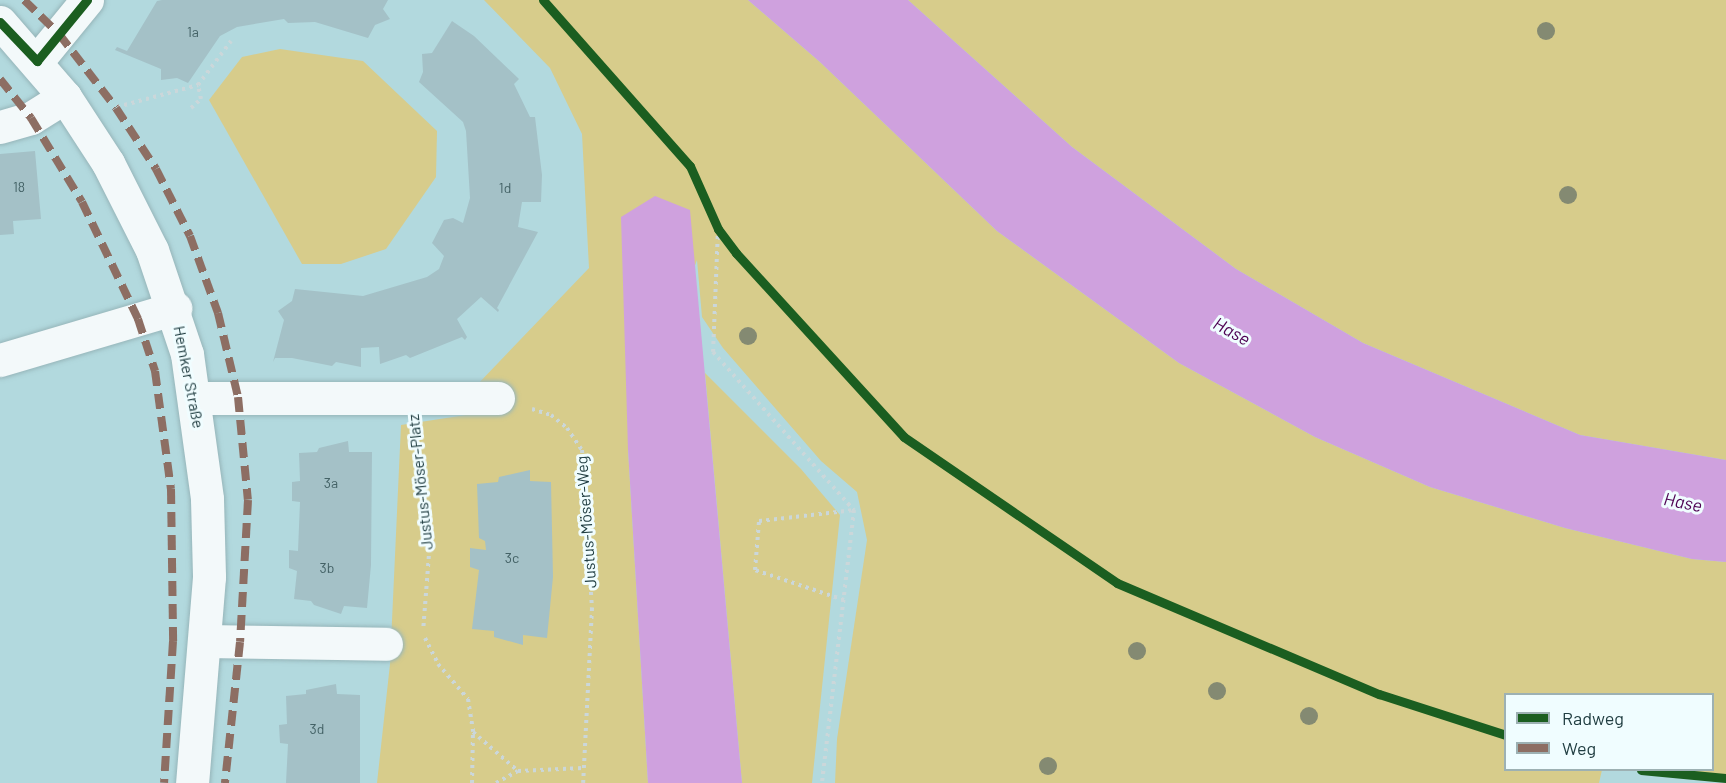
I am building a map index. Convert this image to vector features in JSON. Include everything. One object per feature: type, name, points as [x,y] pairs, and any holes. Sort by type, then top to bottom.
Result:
[{"type":"main road","points":[[37,61],[87,0]]},
{"type":"main road","name":"Hemker Straße","points":[[0,22],[37,61],[108,163],[153,250],[175,308],[196,398],[207,499],[205,641],[192,783]]},
{"type":"main road","points":[[0,127],[31,118],[64,97]]},
{"type":"main road","points":[[0,360],[175,308]]},
{"type":"main road","points":[[196,398],[411,396],[498,398]]},
{"type":"main road","points":[[205,641],[386,644]]},
{"type":"path","points":[[116,108],[198,85],[231,41]]},
{"type":"path","points":[[191,108],[201,99],[198,85]]},
{"type":"path","points":[[718,229],[713,351],[854,510],[822,783]]},
{"type":"path","points":[[844,600],[755,570],[759,521],[854,510]]},
{"type":"path","points":[[473,732],[518,771]]},
{"type":"path","points":[[496,783],[518,771],[583,768]]},
{"type":"shaded area","points":[[484,0],[748,0],[820,62],[997,231],[1179,363],[1315,437],[1430,487],[1565,528],[1692,559],[1726,562],[1726,778],[1652,771],[1714,771],[1714,693],[1504,693],[1504,771],[1602,771],[1599,783],[835,783],[837,739],[867,540],[857,492],[821,461],[723,348],[702,317],[697,260],[628,449],[648,783],[377,783],[390,664],[401,425],[472,414],[475,387],[589,268],[582,134],[550,68]]},
{"type":"shaded area","points":[[908,0],[1726,0],[1726,460],[1580,435],[1363,343],[1236,269],[1072,147]]},
{"type":"shaded area","points":[[280,49],[363,61],[437,131],[436,177],[386,249],[341,264],[302,264],[209,100],[242,57]]},
{"type":"shaded area","points":[[705,373],[801,469],[840,515],[812,783],[742,783]]},
{"type":"water","name":"Hase","points":[[748,0],[908,0],[1072,147],[1236,269],[1363,343],[1580,435],[1726,460],[1726,562],[1692,559],[1565,528],[1430,487],[1315,437],[1179,363],[997,231],[820,62]]},
{"type":"water","points":[[655,196],[690,210],[742,783],[648,783],[628,449],[621,217]]},
{"type":"building","points":[[388,0],[383,9],[390,19],[375,25],[368,38],[315,22],[288,23],[284,19],[237,27],[220,36],[188,83],[177,78],[161,80],[161,69],[115,50],[117,47],[127,51],[157,1]]},
{"type":"building","points":[[452,21],[474,36],[519,79],[514,84],[530,117],[535,117],[542,175],[541,202],[522,202],[518,227],[538,232],[497,308],[498,312],[481,297],[457,319],[467,337],[465,340],[462,337],[410,358],[406,355],[380,364],[379,347],[361,348],[361,367],[336,362],[332,366],[292,358],[275,358],[273,362],[284,320],[278,311],[292,301],[295,289],[363,296],[427,277],[439,269],[444,256],[432,243],[444,220],[453,218],[463,223],[470,198],[466,131],[463,122],[419,82],[423,72],[422,54],[432,53]]},
{"type":"building","points":[[35,151],[41,219],[13,221],[14,234],[0,235],[0,154]]},
{"type":"building","points":[[348,441],[349,452],[372,452],[371,565],[367,608],[344,606],[341,614],[314,605],[311,601],[294,599],[297,571],[289,568],[289,550],[298,551],[300,502],[292,501],[292,482],[300,481],[299,453],[317,452],[319,448]]},
{"type":"building","points":[[530,470],[530,481],[551,482],[553,577],[547,638],[523,635],[523,645],[494,637],[494,631],[472,629],[479,570],[470,567],[470,548],[486,550],[485,541],[479,538],[477,484],[498,482],[499,477]]},
{"type":"building","points":[[336,684],[337,694],[360,695],[360,783],[286,783],[288,744],[280,743],[279,725],[287,724],[286,696],[306,694],[306,690]]},
{"type":"marked path","points":[[24,0],[59,34],[116,108],[156,169],[190,236],[218,313],[238,397],[248,500],[240,642],[225,783]]},
{"type":"marked path","points":[[0,79],[31,118],[82,202],[138,319],[155,371],[171,489],[173,641],[164,783]]},
{"type":"cycle path","points":[[0,22],[37,61],[87,0]]},
{"type":"cycle path","points":[[543,0],[690,166],[718,229],[736,253],[904,437],[1117,583],[1379,694],[1504,734]]},
{"type":"cycle path","points":[[1652,771],[1726,778]]}]
